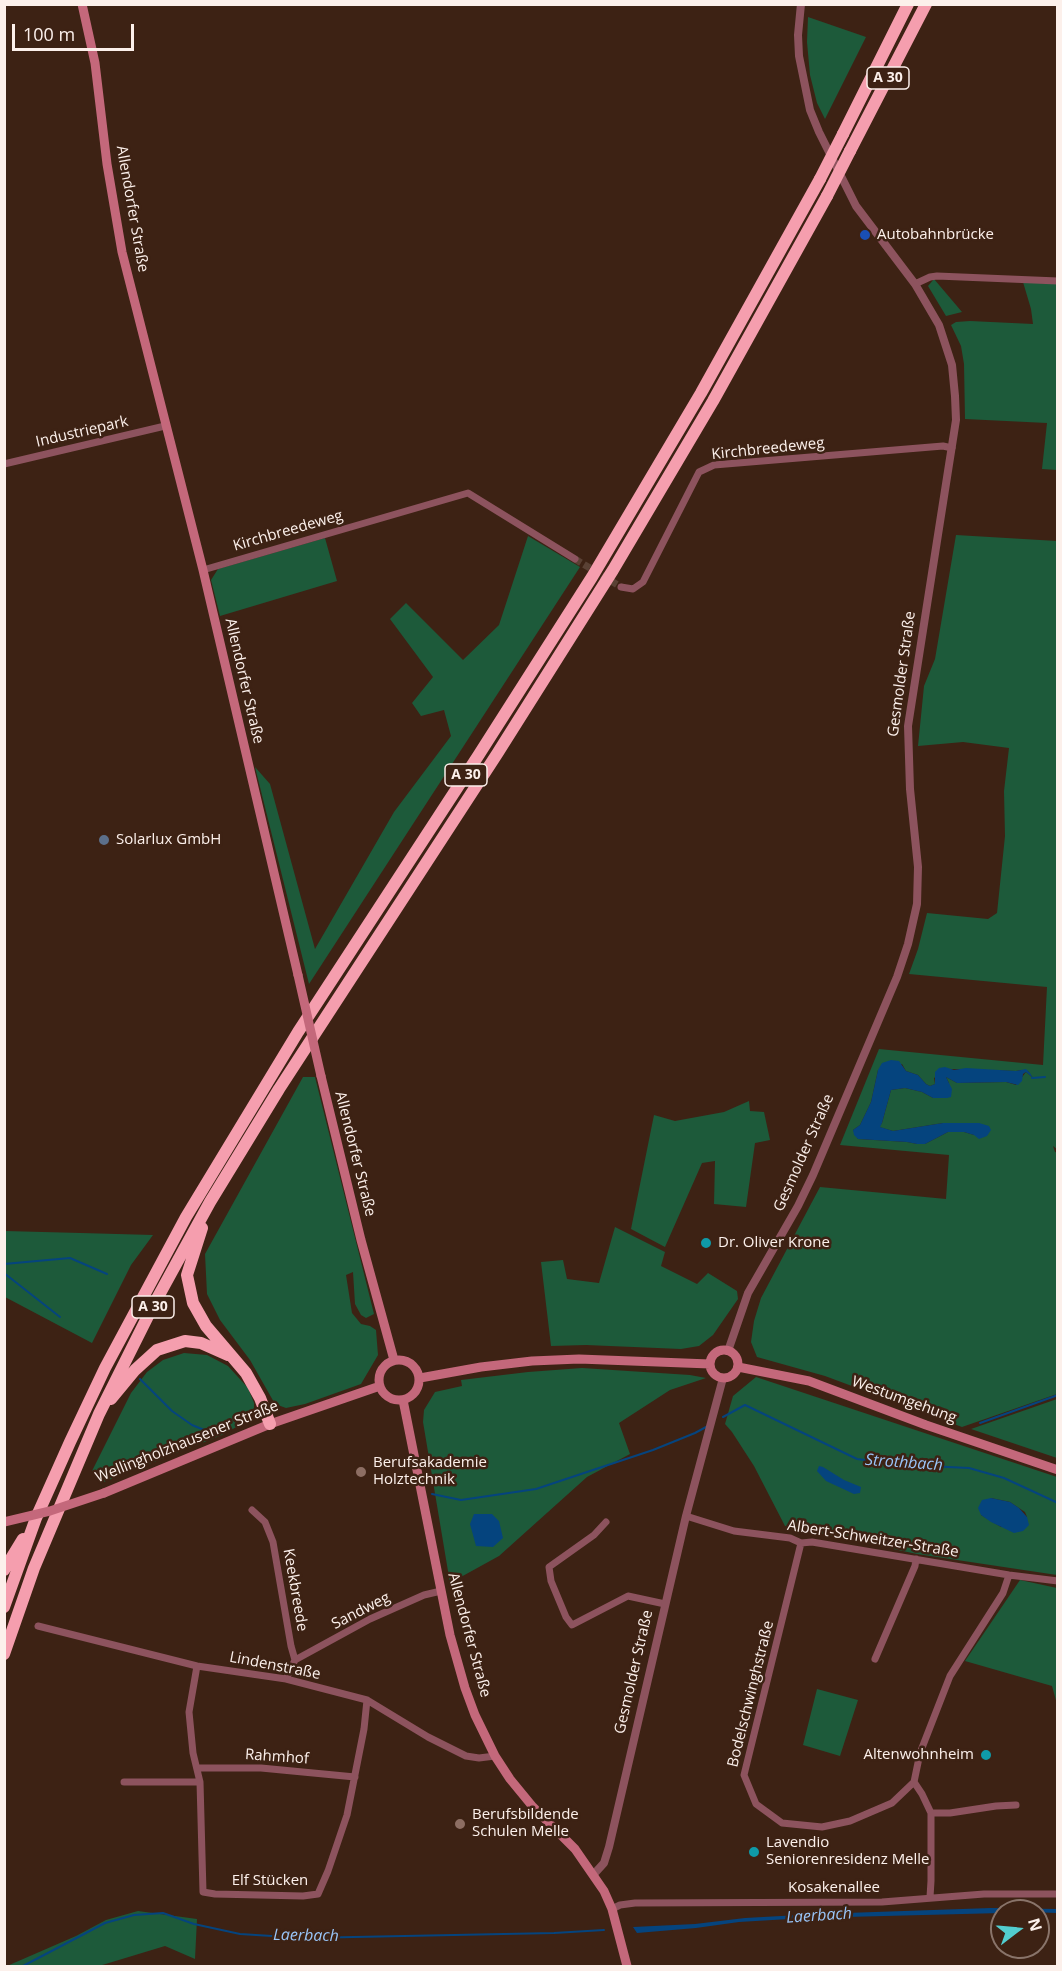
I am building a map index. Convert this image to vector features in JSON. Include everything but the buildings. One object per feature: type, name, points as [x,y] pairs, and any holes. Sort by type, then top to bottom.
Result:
[{"type":"highway","name":"A 30","points":[[4,1607],[36,1518],[105,1368],[191,1207],[298,1032],[598,567],[701,393],[820,179],[909,4]]},
{"type":"highway","name":"A 30","points":[[4,1654],[34,1569],[99,1414],[153,1306],[210,1202],[279,1089],[497,754],[613,570],[713,401],[827,196],[926,4]]},
{"type":"highway","points":[[210,1202],[186,1275],[193,1303],[206,1326],[251,1382],[270,1424]]},
{"type":"highway","points":[[99,1414],[135,1370],[157,1350],[185,1341],[201,1343],[231,1356]]},
{"type":"highway","points":[[4,1570],[36,1518]]},
{"type":"main road","name":"Allendorfer Straße","points":[[82,4],[95,63],[114,211],[127,272],[203,570],[361,1240],[394,1360]]},
{"type":"main road","points":[[728,1351],[738,1359],[738,1367],[731,1376],[723,1378],[716,1375],[710,1364],[716,1353],[728,1351]]},
{"type":"main road","points":[[394,1360],[408,1361],[418,1371],[420,1378],[417,1390],[409,1398],[403,1400],[391,1399],[382,1392],[379,1381],[384,1366],[394,1360]]},
{"type":"main road","points":[[420,1378],[481,1367],[556,1360],[634,1360],[710,1364]]},
{"type":"main road","name":"Westumgehung","points":[[738,1367],[809,1381],[926,1425],[1058,1470]]},
{"type":"main road","name":"Wellingholzhausener Straße","points":[[4,1522],[50,1511],[104,1493],[270,1424],[380,1386]]},
{"type":"main road","name":"Allendorfer Straße","points":[[403,1400],[441,1591],[465,1688],[475,1715],[495,1756],[510,1779],[533,1807],[575,1849],[594,1874]]},
{"type":"main road","points":[[594,1874],[612,1909],[627,1966]]},
{"type":"street","name":"Gesmolder Straße","points":[[728,1351],[748,1293],[798,1206],[813,1174],[897,977],[908,944],[917,904],[918,867],[910,789],[908,726],[956,420],[952,365],[939,325],[915,284],[856,206],[819,132],[807,99],[799,56],[798,35],[801,4]]},
{"type":"street","points":[[915,284],[937,276],[1058,281]]},
{"type":"street","name":"Industriepark","points":[[4,464],[165,426]]},
{"type":"street","name":"Kirchbreedeweg","points":[[621,586],[633,589],[644,582],[699,472],[714,465],[943,446],[952,448]]},
{"type":"street","name":"Kirchbreedeweg","points":[[203,570],[468,492],[575,559]]},
{"type":"street","name":"Gesmolder Straße","points":[[594,1874],[604,1863],[609,1847],[686,1516],[723,1378]]},
{"type":"street","name":"Keekbreede","points":[[252,1510],[265,1522],[273,1542],[295,1660]]},
{"type":"street","name":"Albert-Schweitzer-Straße","points":[[686,1516],[734,1531],[790,1538],[801,1543],[812,1542],[1058,1581]]},
{"type":"street","points":[[606,1522],[594,1535],[549,1567],[551,1581],[566,1617],[572,1625],[628,1596],[665,1604]]},
{"type":"street","name":"Bodelschwinghstraße","points":[[801,1543],[744,1775],[756,1804],[782,1823],[822,1827],[850,1821],[892,1803],[914,1782]]},
{"type":"street","points":[[875,1659],[916,1559]]},
{"type":"street","points":[[930,1898],[931,1813],[914,1782],[920,1753],[950,1676],[1003,1593],[1009,1575]]},
{"type":"street","name":"Sandweg","points":[[295,1660],[370,1619],[424,1595],[441,1591]]},
{"type":"street","name":"Lindenstraße","points":[[38,1626],[197,1666],[286,1679],[367,1700],[428,1737],[466,1756],[479,1758],[495,1756]]},
{"type":"street","points":[[286,1679],[295,1660]]},
{"type":"street","name":"Elf Stücken","points":[[197,1666],[189,1712],[193,1753],[200,1782],[203,1892],[303,1896],[318,1894],[346,1815],[355,1777],[367,1700]]},
{"type":"street","name":"Rahmhof","points":[[198,1768],[261,1768],[355,1777]]},
{"type":"street","points":[[123,1782],[200,1782]]},
{"type":"street","points":[[931,1813],[1016,1805]]},
{"type":"street","name":"Kosakenallee","points":[[612,1909],[634,1903],[882,1902],[984,1894],[1058,1894]]},
{"type":"green space","points":[[808,17],[866,37],[825,119],[817,103],[810,75],[807,42]]},
{"type":"green space","points":[[934,279],[962,312],[946,316],[928,286]]},
{"type":"green space","points":[[1023,282],[1057,284],[1057,470],[1042,469],[1047,423],[965,419],[964,364],[961,346],[951,325],[956,322],[970,321],[1033,324]]},
{"type":"green space","points":[[956,535],[1057,541],[1057,1149],[1053,1146],[1055,1152],[1058,1153],[1057,1394],[962,1427],[825,1376],[757,1357],[751,1342],[761,1298],[820,1187],[946,1199],[949,1155],[840,1145],[879,1049],[1043,1065],[1047,987],[909,974],[927,913],[988,919],[997,913],[1005,836],[1004,791],[1009,748],[963,742],[918,746],[924,686],[935,659]],"holes":[[[902,1064],[906,1071],[918,1075],[930,1086],[935,1084],[934,1078],[949,1069],[1021,1070],[1028,1071],[1033,1078],[1026,1072],[1016,1085],[1006,1082],[957,1083],[946,1077],[949,1083],[933,1098],[922,1092],[905,1088],[891,1090],[879,1127],[893,1131],[943,1123],[979,1123],[974,1135],[964,1132],[948,1132],[925,1144],[858,1139],[853,1130],[860,1125],[871,1102],[878,1070]]]},
{"type":"green space","points":[[528,536],[580,567],[309,984],[255,767],[270,784],[315,949],[394,812],[451,736],[444,710],[421,716],[412,703],[433,677],[390,619],[406,603],[463,660],[499,625]]},
{"type":"green space","points":[[325,538],[337,581],[220,616],[211,580],[218,569]]},
{"type":"green space","points":[[303,1077],[315,1077],[374,1314],[366,1318],[361,1315],[355,1304],[353,1272],[346,1275],[352,1313],[361,1324],[376,1330],[378,1355],[361,1384],[305,1404],[286,1408],[275,1404],[250,1360],[220,1320],[207,1294],[205,1254]]},
{"type":"green space","points":[[749,1101],[750,1111],[764,1112],[770,1140],[755,1143],[746,1207],[714,1204],[715,1161],[702,1163],[665,1247],[631,1229],[654,1115],[675,1121],[724,1112]]},
{"type":"green space","points":[[615,1227],[665,1252],[661,1266],[697,1284],[708,1273],[737,1291],[738,1299],[713,1335],[699,1346],[681,1349],[586,1345],[551,1346],[541,1262],[563,1260],[567,1279],[599,1283]]},
{"type":"green space","points":[[5,1231],[153,1235],[131,1265],[92,1343],[5,1297]]},
{"type":"green space","points":[[184,1353],[207,1355],[228,1366],[248,1388],[254,1403],[249,1420],[222,1435],[101,1483],[92,1471],[131,1393],[147,1372],[163,1360]]},
{"type":"green space","points":[[582,1368],[706,1378],[670,1390],[619,1423],[630,1454],[587,1477],[499,1556],[450,1583],[423,1422],[424,1410],[435,1392],[462,1386],[461,1380]]},
{"type":"green space","points":[[756,1377],[1057,1477],[1057,1575],[917,1554],[785,1526],[754,1466],[725,1424],[733,1396]],"holes":[[[991,1498],[1010,1502],[1025,1512],[1027,1517],[1001,1527],[981,1515]]]},
{"type":"green space","points":[[1057,1399],[1057,1458],[971,1429]]},
{"type":"green space","points":[[1020,1580],[1057,1588],[1057,1704],[1052,1686],[965,1661]]},
{"type":"green space","points":[[817,1689],[858,1700],[840,1756],[803,1745]]},
{"type":"green space","points":[[138,1911],[197,1919],[195,1959],[165,1946],[99,1966],[7,1966],[76,1936],[106,1920]]},
{"type":"water","points":[[891,1060],[899,1061],[906,1071],[918,1075],[930,1086],[935,1084],[935,1072],[945,1067],[954,1070],[966,1068],[1016,1071],[1026,1069],[1033,1078],[1026,1072],[1018,1085],[1006,1082],[957,1083],[946,1077],[952,1089],[951,1097],[947,1098],[933,1098],[922,1092],[905,1088],[891,1090],[880,1127],[893,1131],[943,1123],[979,1123],[989,1126],[991,1130],[987,1136],[979,1139],[964,1132],[948,1132],[925,1144],[858,1139],[853,1130],[860,1125],[871,1102],[878,1070],[882,1063]]},
{"type":"water","points":[[819,1466],[861,1487],[860,1493],[854,1494],[826,1481],[817,1471]]},
{"type":"water","points":[[991,1498],[1010,1502],[1019,1508],[1027,1517],[1029,1525],[1023,1531],[1014,1533],[981,1515],[978,1508],[982,1500]]},
{"type":"water","points":[[474,1514],[492,1514],[499,1521],[503,1538],[493,1547],[476,1546],[470,1524]]},
{"type":"water","points":[[990,1908],[990,1913],[806,1918],[739,1922],[637,1933],[633,1927],[695,1924],[745,1918]]},
{"type":"water","points":[[1050,1909],[1057,1909],[1057,1913],[1050,1913]]},
{"type":"waterway","points":[[1032,1078],[1045,1077]]},
{"type":"waterway","name":"Strothbach","points":[[4,1264],[70,1258],[107,1274]]},
{"type":"waterway","points":[[4,1273],[60,1317]]},
{"type":"waterway","points":[[140,1379],[172,1411],[192,1425],[209,1432]]},
{"type":"waterway","points":[[980,1423],[1058,1395]]},
{"type":"waterway","name":"Strothbach","points":[[723,1417],[745,1405],[857,1459],[906,1465],[969,1468],[1004,1478],[1058,1503]]},
{"type":"waterway","name":"Strothbach","points":[[432,1494],[461,1500],[536,1489],[653,1450],[706,1427]]},
{"type":"waterway","name":"Laerbach","points":[[23,1966],[105,1923],[134,1915],[163,1913],[194,1924],[240,1934],[304,1938],[604,1930]]},
{"type":"tunnel","points":[[575,559],[621,587]]},
{"type":"place","name":"Autobahnbrücke","points":[[865,235]]},
{"type":"place","name":"Solarlux GmbH","points":[[104,840]]},
{"type":"place","name":"Dr. Oliver Krone","points":[[706,1243]]},
{"type":"place","name":"Berufsakademie Holztechnik","points":[[361,1472]]},
{"type":"place","name":"Altenwohnheim","points":[[986,1755]]},
{"type":"place","name":"Berufsbildende Schulen Melle","points":[[460,1824]]},
{"type":"place","name":"Lavendio Seniorenresidenz Melle","points":[[754,1852]]}]
